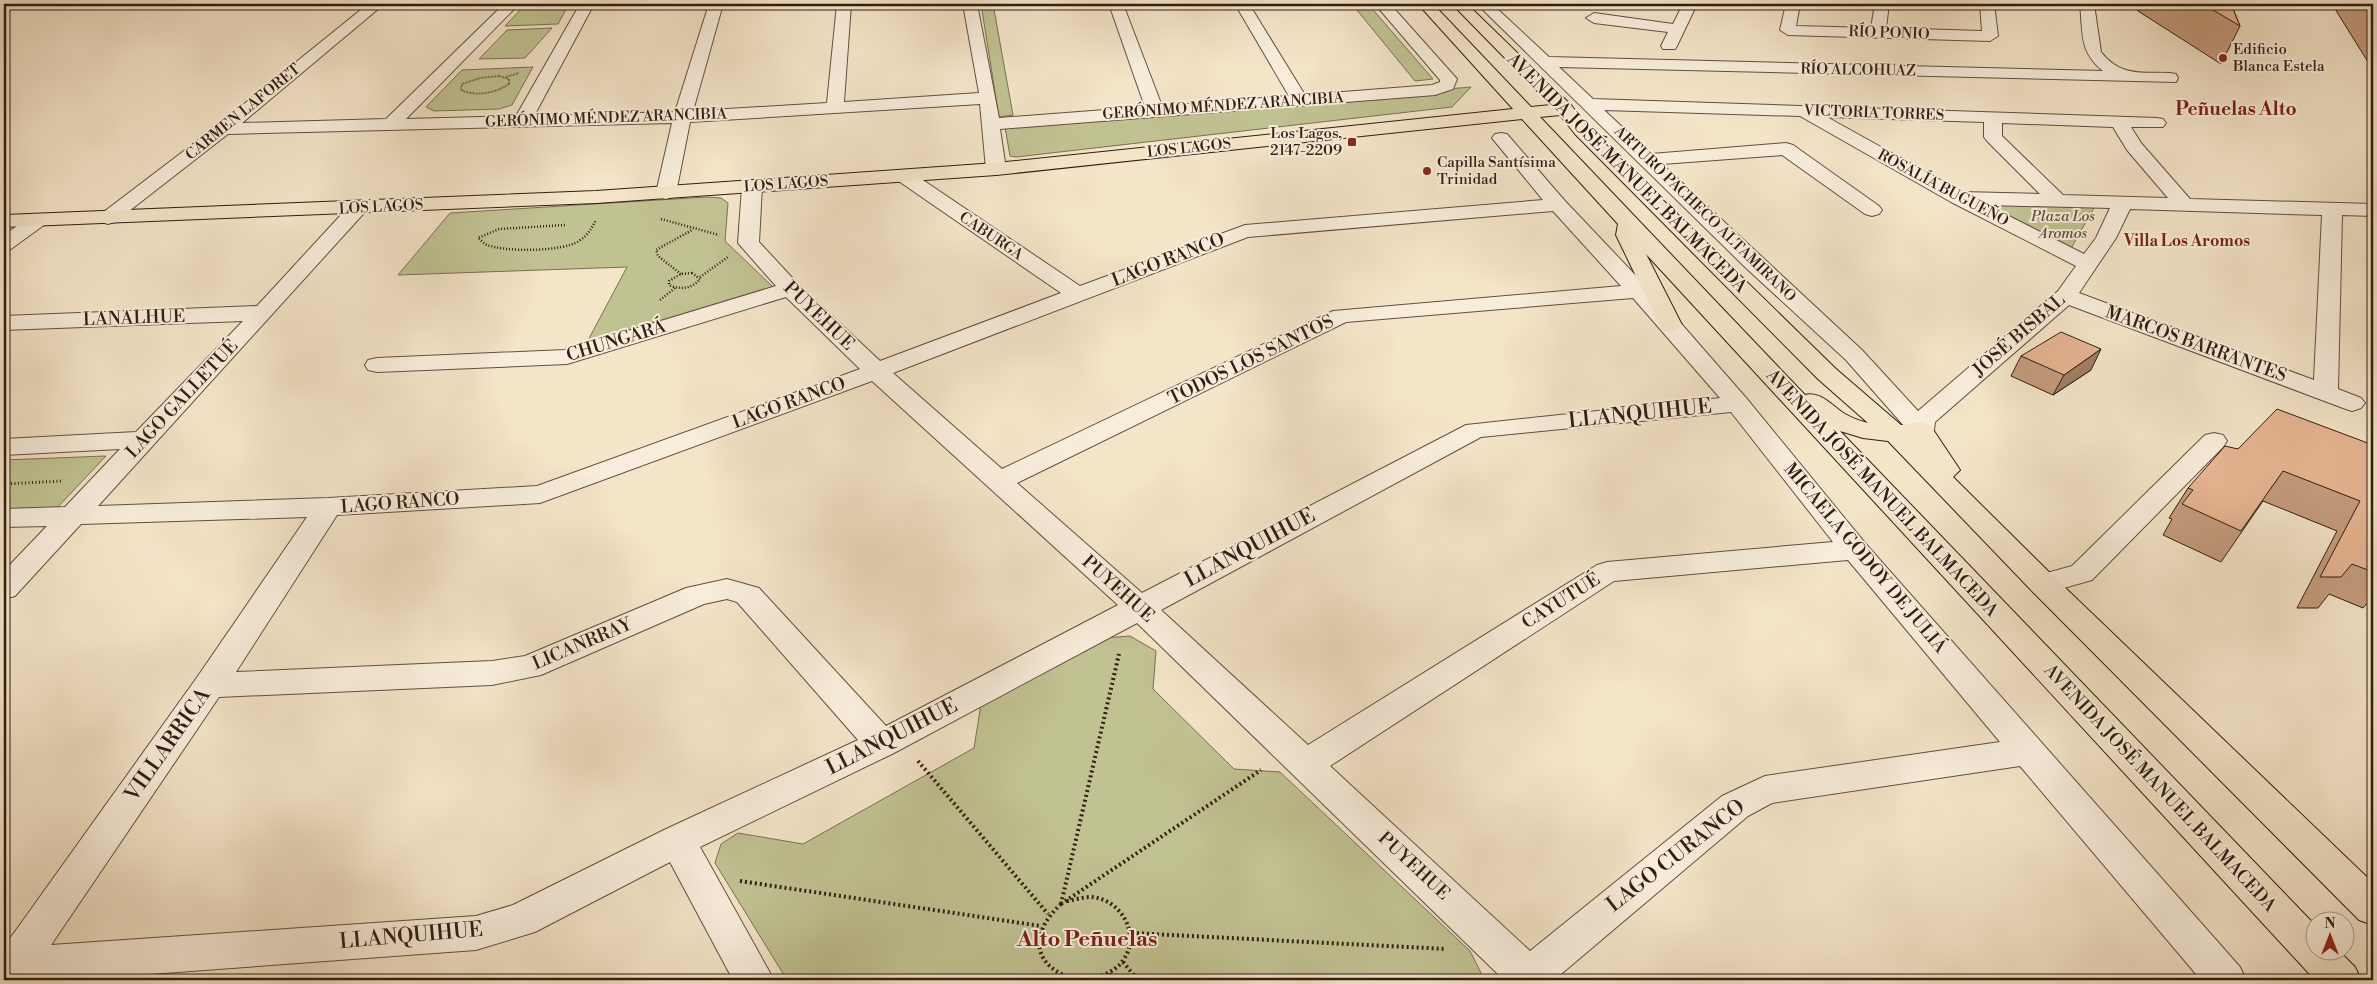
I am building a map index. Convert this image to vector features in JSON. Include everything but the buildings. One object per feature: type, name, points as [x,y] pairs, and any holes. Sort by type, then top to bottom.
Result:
[{"type":"main road","name":"AVENIDA JOSÉ MANUEL BALMACEDA","points":[[1425,4],[2341,980]]},
{"type":"main road","name":"AVENIDA JOSÉ MANUEL BALMACEDA","points":[[1459,4],[1565,109],[1582,130],[1827,374],[1908,432],[1978,518],[2373,908]]},
{"type":"main road","name":"LOS LAGOS","points":[[4,220],[37,221],[358,208],[596,197],[752,187],[996,169],[1565,109]]},
{"type":"main road","points":[[1625,219],[1626,235],[1670,325]]},
{"type":"main road","points":[[1756,358],[1783,376],[1820,409],[1839,420],[1864,432],[1908,432]]},
{"type":"street","name":"CARMEN LAFORET","points":[[108,218],[224,129],[377,4]]},
{"type":"street","points":[[390,125],[512,4]]},
{"type":"street","points":[[522,121],[587,4]]},
{"type":"street","points":[[666,193],[682,117],[716,4]]},
{"type":"street","points":[[835,108],[844,4]]},
{"type":"street","points":[[970,4],[988,98],[996,169]]},
{"type":"street","points":[[1116,4],[1155,112]]},
{"type":"street","points":[[1242,4],[1300,100]]},
{"type":"street","name":"GERÓNIMO MÉNDEZ ARANCIBIA","points":[[991,124],[1435,90],[1447,85],[1449,79],[1382,4]]},
{"type":"street","name":"ARTURO PACHECO ALTAMIRANO","points":[[1484,4],[1854,355],[1908,432]]},
{"type":"street","name":"RÍO PONIO","points":[[1793,4],[1788,30],[1990,36],[1987,4]]},
{"type":"street","points":[[1878,32],[1882,4]]},
{"type":"street","points":[[2087,4],[2093,52],[2098,60],[2120,76]]},
{"type":"street","points":[[1660,66],[1678,29],[1684,5]]},
{"type":"street","points":[[1594,18],[1678,29]]},
{"type":"street","name":"RÍO ALCOHUAZ","points":[[1546,62],[2170,78]]},
{"type":"street","name":"GERÓNIMO MÉNDEZ ARANCIBIA","points":[[224,129],[682,117],[988,98]]},
{"type":"street","name":"VICTORIA TORRES","points":[[1590,104],[2157,123]]},
{"type":"street","name":"ROSALÍA BUGUEÑO","points":[[1800,110],[1958,198],[2088,264]]},
{"type":"street","points":[[1993,117],[1993,137],[2058,201]]},
{"type":"street","points":[[2118,121],[2134,146],[2185,205]]},
{"type":"street","name":"MICAELA GODOY DE JULIÁ","points":[[1501,138],[1558,205],[1670,325],[1738,404],[1855,550],[2226,980]]},
{"type":"street","points":[[1647,160],[1786,150],[1872,210]]},
{"type":"street","name":"CABURGA","points":[[904,176],[1079,295]]},
{"type":"street","name":"PUYEHUE","points":[[752,187],[748,243],[790,289],[876,371],[999,481],[1133,610],[1298,757],[1520,969]]},
{"type":"street","points":[[1958,198],[2373,210]]},
{"type":"street","name":"JOSÉ BISBAL","points":[[1908,432],[2066,296],[2106,238],[2122,204]]},
{"type":"street","name":"LAGO RANCO","points":[[4,518],[328,507],[540,494],[876,371],[1245,231],[1558,205]]},
{"type":"street","name":"LAGO GALLETUÉ","points":[[4,589],[263,313],[358,208]]},
{"type":"street","points":[[2326,392],[2332,215],[2330,209]]},
{"type":"street","points":[[4,245],[37,221]]},
{"type":"street","name":"CHUNGARÁ","points":[[377,365],[567,357],[790,289]]},
{"type":"street","name":"TODOS LOS SANTOS","points":[[999,481],[1341,316],[1639,291]]},
{"type":"street","name":"MARCOS BARRANTES","points":[[2066,296],[2352,403]]},
{"type":"street","name":"LANALHUE","points":[[4,323],[263,313]]},
{"type":"street","name":"LLANQUIHUE","points":[[9,973],[476,933],[521,920],[677,841],[889,740],[1475,430],[1738,404]]},
{"type":"street","points":[[4,447],[142,440]]},
{"type":"street","points":[[2043,584],[2082,573],[2214,441]]},
{"type":"street","name":"VILLARRICA","points":[[9,973],[210,685],[328,507]]},
{"type":"street","name":"CAYUTUÉ","points":[[1298,757],[1607,572],[1855,550]]},
{"type":"street","name":"LICANRRAY","points":[[210,685],[492,674],[530,668],[697,595],[728,589],[748,595],[889,740]]},
{"type":"street","name":"LAGO CURANCO","points":[[1520,969],[1735,806],[1764,790],[2028,751]]},
{"type":"street","points":[[677,841],[754,980]]},
{"type":"path","points":[[499,76],[509,79],[509,84],[492,92],[469,93],[464,92],[460,87],[467,81],[482,77],[499,76]]},
{"type":"path","points":[[567,225],[499,229],[478,238],[486,245],[552,250],[583,240],[596,223],[596,197]]},
{"type":"path","points":[[655,219],[683,225],[693,230],[718,234],[720,243]]},
{"type":"path","points":[[586,223],[596,223]]},
{"type":"path","points":[[681,274],[658,256],[656,250],[662,245],[693,230]]},
{"type":"path","points":[[700,277],[692,273],[681,274],[672,278],[669,285],[679,289],[689,288],[698,284],[700,277],[731,255],[724,251]]},
{"type":"path","points":[[4,484],[106,479]]},
{"type":"path","points":[[1061,904],[1133,610]]},
{"type":"path","points":[[889,740],[1048,914]]},
{"type":"path","points":[[1077,980],[1055,972],[1044,963],[1039,951],[1038,938],[1041,926],[1048,914],[1061,904],[1298,757]]},
{"type":"path","points":[[694,874],[1041,926]]},
{"type":"path","points":[[1061,904],[1076,898],[1092,897],[1107,900],[1119,908],[1128,920],[1132,933],[1130,948],[1123,962],[1100,980]]},
{"type":"path","points":[[1132,933],[1520,969]]},
{"type":"path","points":[[1123,962],[1138,980]]},
{"type":"path","points":[[1088,980],[1111,972]]},
{"type":"path","points":[[1109,980],[1111,972]]},
{"type":"green space","points":[[526,4],[569,4],[558,24],[505,26]]},
{"type":"green space","points":[[981,4],[993,4],[1013,115],[999,117]]},
{"type":"green space","points":[[1352,4],[1368,4],[1433,79],[1415,81]]},
{"type":"green space","points":[[552,28],[525,58],[479,59],[507,30]]},
{"type":"green space","points":[[533,67],[512,105],[499,109],[434,111],[426,107],[462,70]]},
{"type":"green space","points":[[1471,87],[1452,107],[1016,157],[1010,156],[1005,127]]},
{"type":"green space","points":[[707,197],[721,198],[728,203],[725,241],[773,287],[585,346],[627,267],[398,275],[450,213]]},
{"type":"green space","name":"Plaza Los Aromos","points":[[1985,203],[2095,206],[2070,250],[1985,208]]},
{"type":"green space","points":[[106,456],[55,510],[4,512],[4,460]]},
{"type":"green space","points":[[1130,636],[1156,651],[1153,689],[1234,769],[1280,772],[1470,951],[1481,973],[1482,980],[787,980],[715,863],[721,844],[738,833],[803,844],[974,748],[981,704],[1104,638]]},
{"type":"place","name":"Edificio Blanca Estela","points":[[2223,58]]},
{"type":"place","name":"Los Lagos, 2147-2209","points":[[1352,142]]},
{"type":"place","name":"Capilla Santísima Trinidad","points":[[1427,171]]},
{"type":"district","name":"Peñuelas Alto","points":[[2236,109]]},
{"type":"district","name":"Villa Los Aromos","points":[[2187,241]]},
{"type":"district","name":"Alto Peñuelas","points":[[1087,939]]}]
